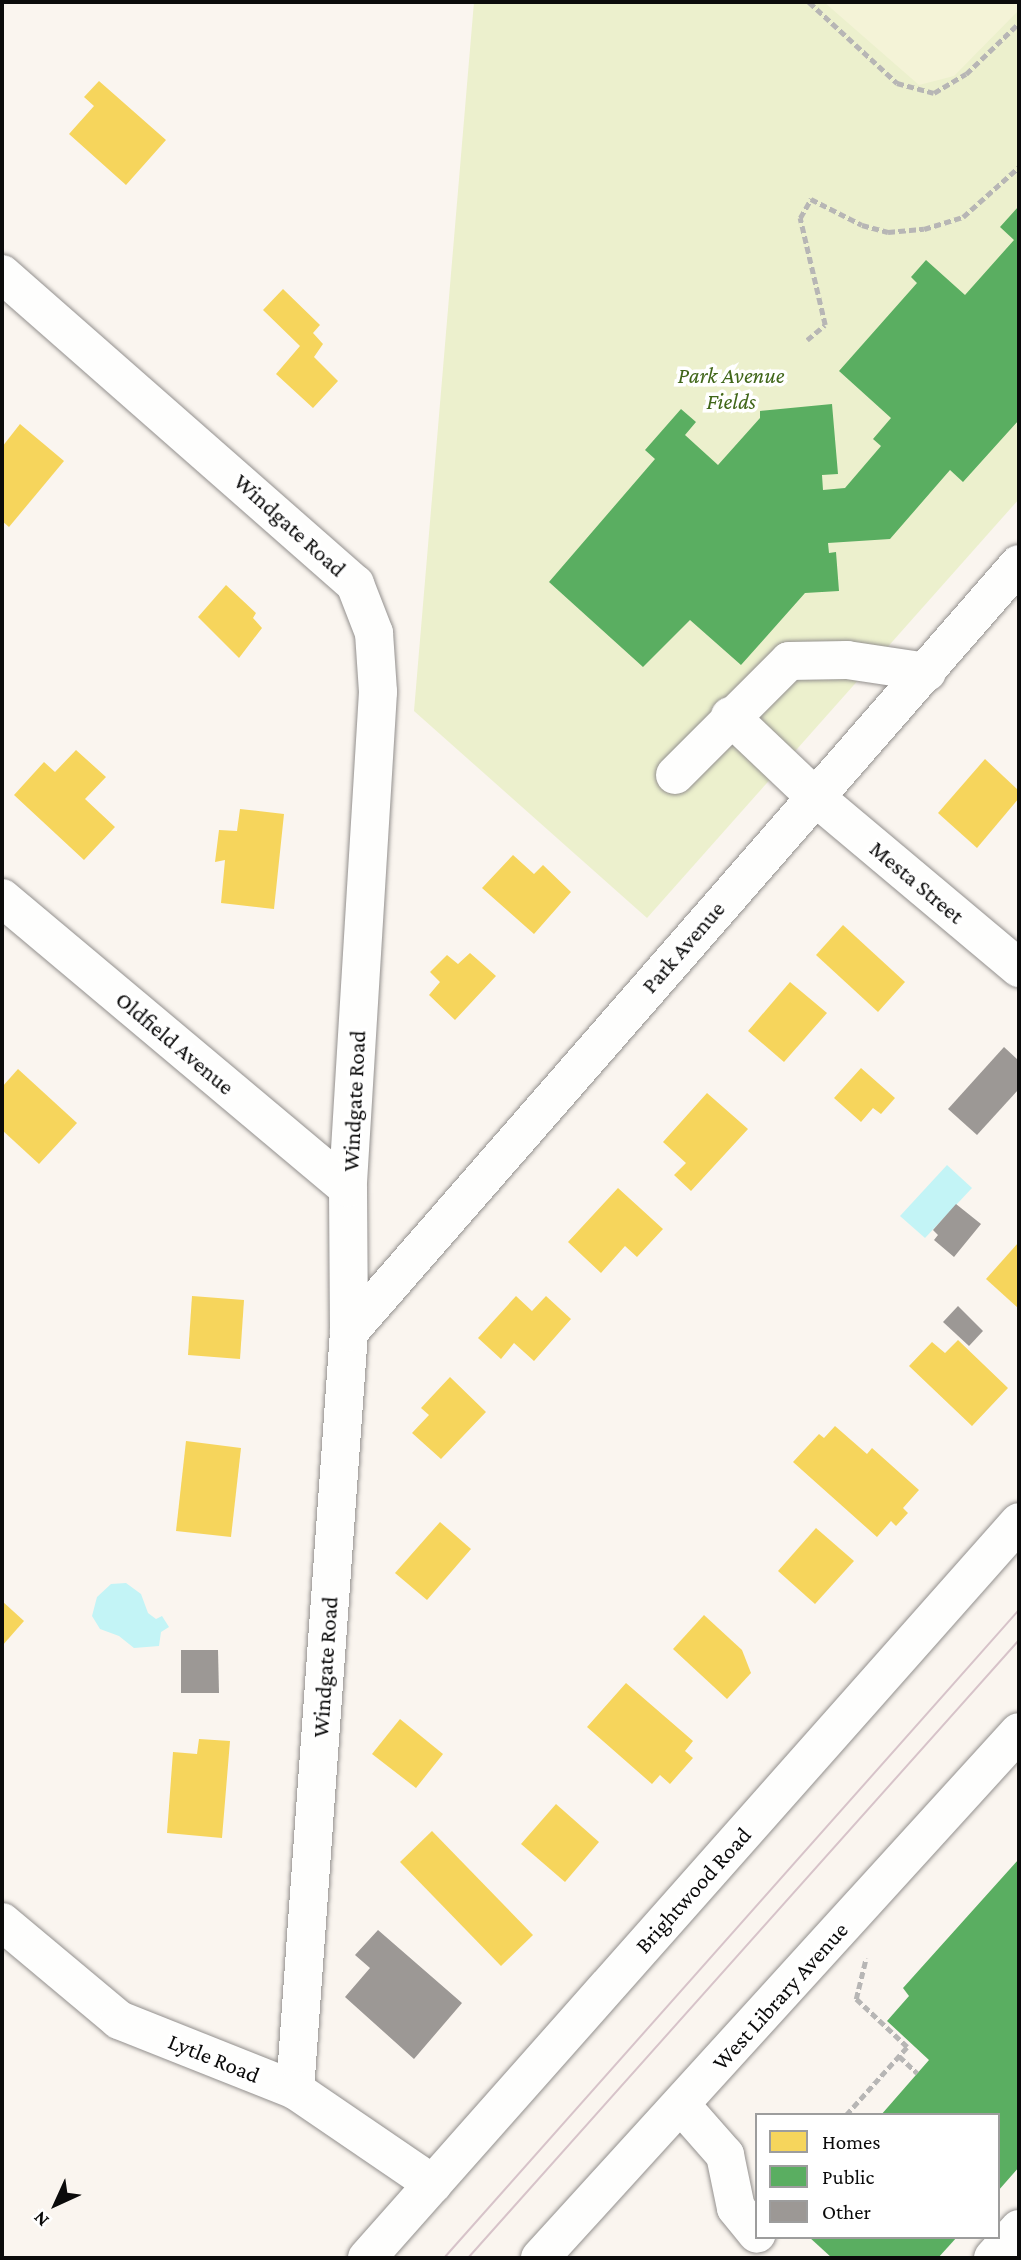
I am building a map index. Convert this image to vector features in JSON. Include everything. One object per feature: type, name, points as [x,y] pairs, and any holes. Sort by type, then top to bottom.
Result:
[{"type":"street","name":"Windgate Road","points":[[2,274],[355,584],[374,633],[378,692],[348,1188],[349,1332],[295,2090]]},
{"type":"street","name":"Park Avenue","points":[[349,1332],[1019,564]]},
{"type":"street","points":[[675,775],[730,716],[789,661],[847,660],[928,671]]},
{"type":"street","name":"Mesta Street","points":[[730,716],[814,796],[1019,968]]},
{"type":"street","name":"Oldfield Avenue","points":[[2,898],[348,1188]]},
{"type":"street","name":"Brightwood Road","points":[[367,2258],[1019,1522]]},
{"type":"street","name":"West Library Avenue","points":[[540,2258],[1019,1732]]},
{"type":"street","name":"Lytle Road","points":[[2,1922],[119,2020],[295,2090],[433,2184]]},
{"type":"street","points":[[681,2105],[725,2155],[736,2208],[755,2232]]},
{"type":"street","points":[[993,2258],[1019,2229]]},
{"type":"street","points":[[760,2239],[776,2258]]},
{"type":"path","points":[[809,2],[897,83],[934,93],[966,74],[1019,23]]},
{"type":"path","points":[[807,340],[825,325],[800,218],[811,199],[862,225],[888,232],[924,229],[963,217],[1019,167]]},
{"type":"path","points":[[848,2113],[907,2047],[856,1999],[870,1945]]},
{"type":"path","points":[[899,2056],[918,2073]]},
{"type":"green space","name":"Park Avenue Fields","points":[[474,2],[1019,2],[1019,499],[647,918],[414,711]]},
{"type":"green space","points":[[824,2],[1019,2],[1019,10],[954,76],[919,85]]},
{"type":"water","points":[[947,1165],[972,1188],[925,1238],[900,1216]]},
{"type":"water","points":[[126,1583],[141,1594],[148,1613],[156,1619],[162,1616],[169,1627],[161,1632],[159,1646],[134,1648],[119,1636],[100,1629],[92,1616],[97,1597],[111,1584]]},
{"type":"building: Homes","points":[[99,81],[166,140],[126,185],[69,134],[94,106],[84,97]]},
{"type":"building: Homes","points":[[283,289],[320,325],[313,333],[323,344],[314,357],[338,381],[313,408],[276,374],[300,346],[263,310]]},
{"type":"building: Homes","points":[[20,424],[64,461],[9,527],[2,521],[2,447]]},
{"type":"building: Homes","points":[[226,585],[256,613],[253,618],[262,628],[239,658],[198,617]]},
{"type":"building: Homes","points":[[76,750],[106,777],[85,799],[115,827],[84,860],[14,795],[44,762],[55,772]]},
{"type":"building: Homes","points":[[985,759],[1019,791],[1019,798],[977,848],[938,813]]},
{"type":"building: Homes","points":[[240,809],[284,814],[274,909],[221,903],[225,860],[215,862],[219,830],[237,831]]},
{"type":"building: Homes","points":[[513,855],[534,874],[543,865],[571,892],[534,934],[482,888]]},
{"type":"building: Homes","points":[[843,925],[905,982],[878,1012],[816,955]]},
{"type":"building: Homes","points":[[470,953],[496,976],[455,1020],[429,995],[440,982],[430,972],[447,955],[458,964]]},
{"type":"building: Homes","points":[[790,982],[827,1013],[784,1062],[748,1031]]},
{"type":"building: Homes","points":[[861,1068],[895,1098],[881,1114],[873,1108],[861,1122],[834,1098]]},
{"type":"building: Homes","points":[[18,1069],[77,1123],[39,1164],[2,1130],[2,1087]]},
{"type":"building: Homes","points":[[707,1093],[748,1129],[691,1191],[674,1175],[686,1163],[663,1142]]},
{"type":"building: Homes","points":[[618,1188],[663,1229],[637,1257],[625,1246],[601,1273],[568,1242]]},
{"type":"building: Homes","points":[[1019,1242],[1019,1309],[986,1279]]},
{"type":"building: Homes","points":[[192,1296],[244,1300],[240,1359],[188,1355]]},
{"type":"building: Homes","points":[[516,1296],[532,1311],[546,1296],[571,1319],[534,1361],[514,1343],[501,1359],[478,1338]]},
{"type":"building: Homes","points":[[958,1340],[1008,1388],[972,1426],[909,1366],[932,1342],[945,1353]]},
{"type":"building: Homes","points":[[450,1377],[486,1412],[441,1459],[412,1433],[429,1415],[421,1408]]},
{"type":"building: Homes","points":[[835,1426],[867,1454],[872,1448],[919,1490],[903,1508],[908,1513],[896,1526],[891,1521],[877,1537],[793,1462],[819,1434],[824,1438]]},
{"type":"building: Homes","points":[[186,1441],[241,1448],[231,1537],[176,1531]]},
{"type":"building: Homes","points":[[440,1522],[471,1549],[427,1600],[395,1573]]},
{"type":"building: Homes","points":[[816,1528],[854,1561],[815,1604],[778,1571]]},
{"type":"building: Homes","points":[[2,1601],[24,1621],[2,1646]]},
{"type":"building: Homes","points":[[704,1615],[742,1650],[751,1673],[727,1699],[673,1649]]},
{"type":"building: Homes","points":[[626,1683],[693,1741],[685,1751],[693,1758],[670,1784],[660,1775],[652,1784],[587,1727]]},
{"type":"building: Homes","points":[[400,1719],[443,1754],[416,1788],[372,1754]]},
{"type":"building: Homes","points":[[199,1739],[230,1741],[222,1838],[167,1833],[173,1752],[197,1754]]},
{"type":"building: Homes","points":[[556,1804],[599,1842],[565,1882],[521,1844]]},
{"type":"building: Homes","points":[[432,1831],[533,1935],[501,1966],[400,1862]]},
{"type":"building: Public","points":[[1019,206],[1019,420],[963,482],[950,470],[890,539],[828,543],[829,553],[836,552],[839,591],[805,593],[741,665],[690,620],[643,667],[549,582],[655,459],[645,450],[681,409],[696,422],[685,435],[718,465],[760,418],[760,411],[832,404],[838,474],[822,475],[823,490],[845,488],[881,446],[873,439],[891,418],[839,371],[917,283],[911,277],[926,260],[965,295],[1014,240],[1000,227]]},
{"type":"building: Public","points":[[1019,1859],[1019,2167],[1000,2189],[1000,2113],[883,2113],[929,2060],[887,2021],[909,1996],[903,1988]]},
{"type":"building: Public","points":[[811,2239],[955,2239],[938,2258],[832,2258]]},
{"type":"building: Other","points":[[1004,1047],[1019,1061],[1019,1089],[977,1135],[948,1109]]},
{"type":"building: Other","points":[[956,1204],[981,1224],[954,1257],[934,1240],[938,1235],[933,1230]]},
{"type":"building: Other","points":[[958,1306],[983,1331],[969,1346],[943,1322]]},
{"type":"building: Other","points":[[181,1650],[218,1650],[219,1693],[181,1693]]},
{"type":"building: Other","points":[[378,1930],[462,2003],[414,2059],[345,1997],[370,1968],[355,1955]]},
{"type":"tram line","points":[[444,2258],[1019,1610]]},
{"type":"tram line","points":[[468,2258],[1019,1640]]}]
